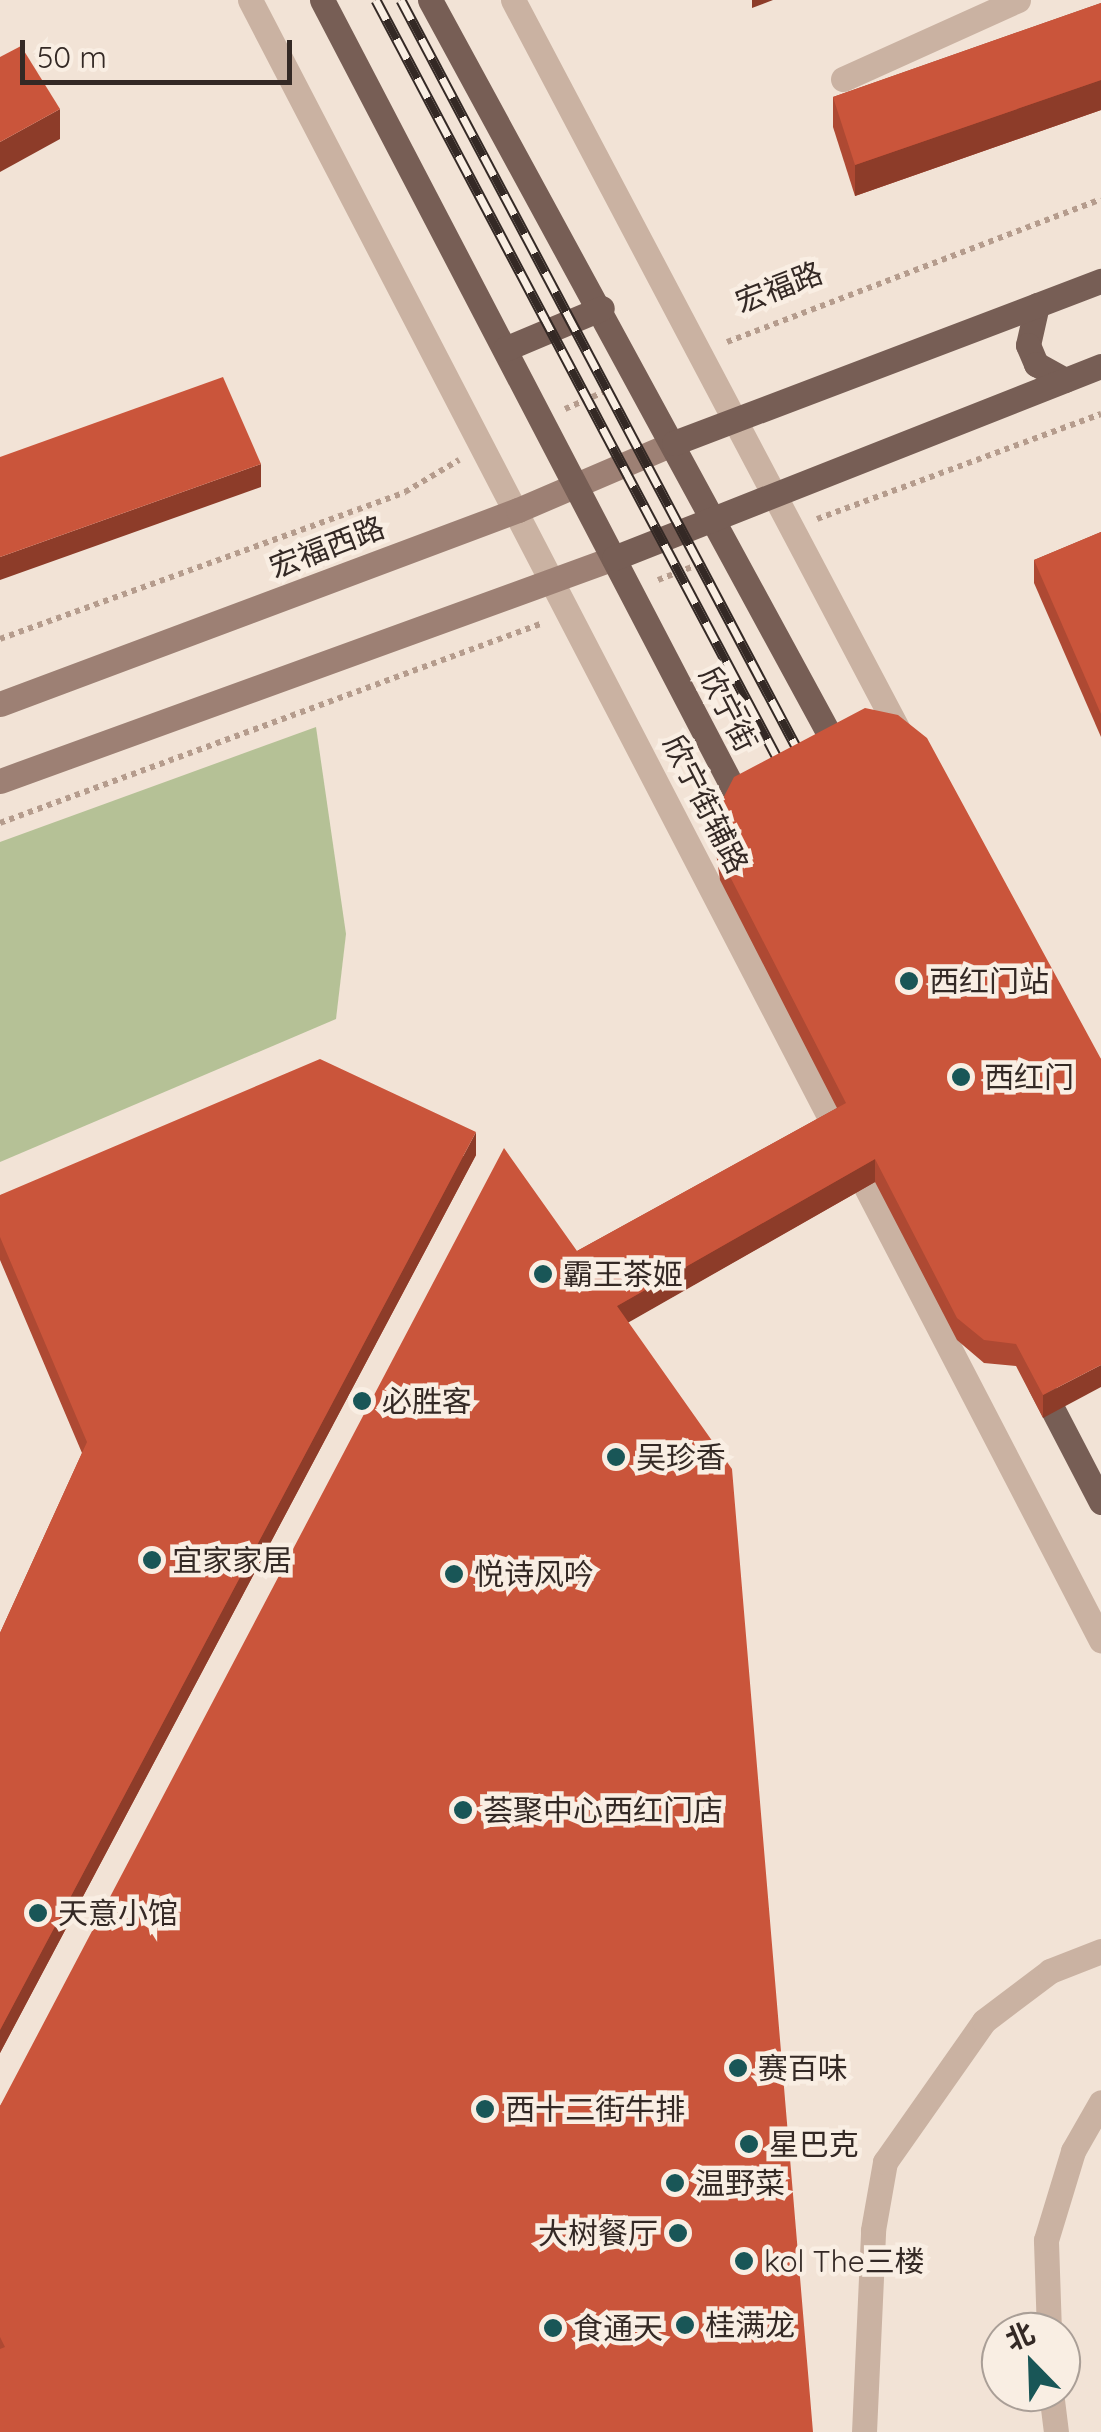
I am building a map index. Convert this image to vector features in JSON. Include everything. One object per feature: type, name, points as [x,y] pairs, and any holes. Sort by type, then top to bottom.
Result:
[{"type":"main road","name":"欣宁街","points":[[322,0],[757,836]]},
{"type":"main road","points":[[430,0],[639,376],[852,778]]},
{"type":"main road","points":[[674,443],[1101,281]]},
{"type":"main road","points":[[1037,305],[1028,345],[1036,364],[1065,380]]},
{"type":"main road","points":[[505,349],[602,308]]},
{"type":"main road","points":[[0,780],[614,558],[772,491],[1101,366]]},
{"type":"main road","name":"宏福西路","points":[[0,704],[518,510],[674,443]]},
{"type":"main road","points":[[1028,1362],[1101,1502]]},
{"type":"street","name":"欣宁街辅路","points":[[250,0],[554,577],[1101,1640]]},
{"type":"street","points":[[513,0],[919,770]]},
{"type":"street","points":[[843,79],[1018,0]]},
{"type":"street","points":[[864,2432],[873,2230],[884,2162],[984,2021],[1050,1971],[1101,1951]]},
{"type":"street","points":[[1049,2312],[1046,2240],[1073,2150],[1101,2102]]},
{"type":"path","name":"宏福路","points":[[699,352],[1101,199]]},
{"type":"path","points":[[541,419],[639,376]]},
{"type":"path","name":"宏福西路","points":[[0,639],[405,492],[484,446]]},
{"type":"green space","points":[[316,727],[346,934],[336,1019],[0,1162],[0,842]]},
{"type":"building","points":[[1101,3],[1101,80],[855,165],[833,97]]},
{"type":"building","points":[[21,46],[60,109],[0,142],[0,57]]},
{"type":"building","points":[[223,377],[261,464],[0,557],[0,457]]},
{"type":"building","points":[[1101,532],[1101,714],[1034,560]]},
{"type":"building","name":"荟聚中心西红门店","points":[[865,708],[898,715],[927,738],[1101,1059],[1101,1365],[1043,1395],[1016,1344],[984,1340],[957,1318],[875,1159],[617,1306],[732,1469],[813,2432],[0,2432],[0,2349],[5,2347],[0,2337],[0,2106],[504,1148],[577,1251],[846,1103],[720,857],[714,816],[734,777]]},
{"type":"building","name":"宜家家居","points":[[320,1059],[476,1132],[0,2030],[0,1633],[87,1442],[0,1237],[0,1195]]},
{"type":"railway","points":[[376,0],[788,778]]},
{"type":"railway","points":[[401,0],[808,769]]},
{"type":"place","name":"西红门站","points":[[909,981]]},
{"type":"place","name":"西红门","points":[[961,1077]]},
{"type":"place","name":"霸王茶姬","points":[[543,1274]]},
{"type":"place","name":"必胜客","points":[[362,1401]]},
{"type":"place","name":"吴珍香","points":[[616,1457]]},
{"type":"place","name":"宜家家居","points":[[152,1560]]},
{"type":"place","name":"悦诗风吟","points":[[454,1574]]},
{"type":"place","name":"荟聚中心西红门店","points":[[463,1810]]},
{"type":"place","name":"天意小馆","points":[[38,1913]]},
{"type":"place","name":"赛百味","points":[[738,2068]]},
{"type":"place","name":"西十二街牛排","points":[[485,2109]]},
{"type":"place","name":"星巴克","points":[[749,2144]]},
{"type":"place","name":"温野菜","points":[[675,2183]]},
{"type":"place","name":"大树餐厅","points":[[678,2233]]},
{"type":"place","name":"kol The三楼","points":[[744,2261]]},
{"type":"place","name":"桂满龙","points":[[685,2325]]},
{"type":"place","name":"食通天","points":[[553,2328]]}]
